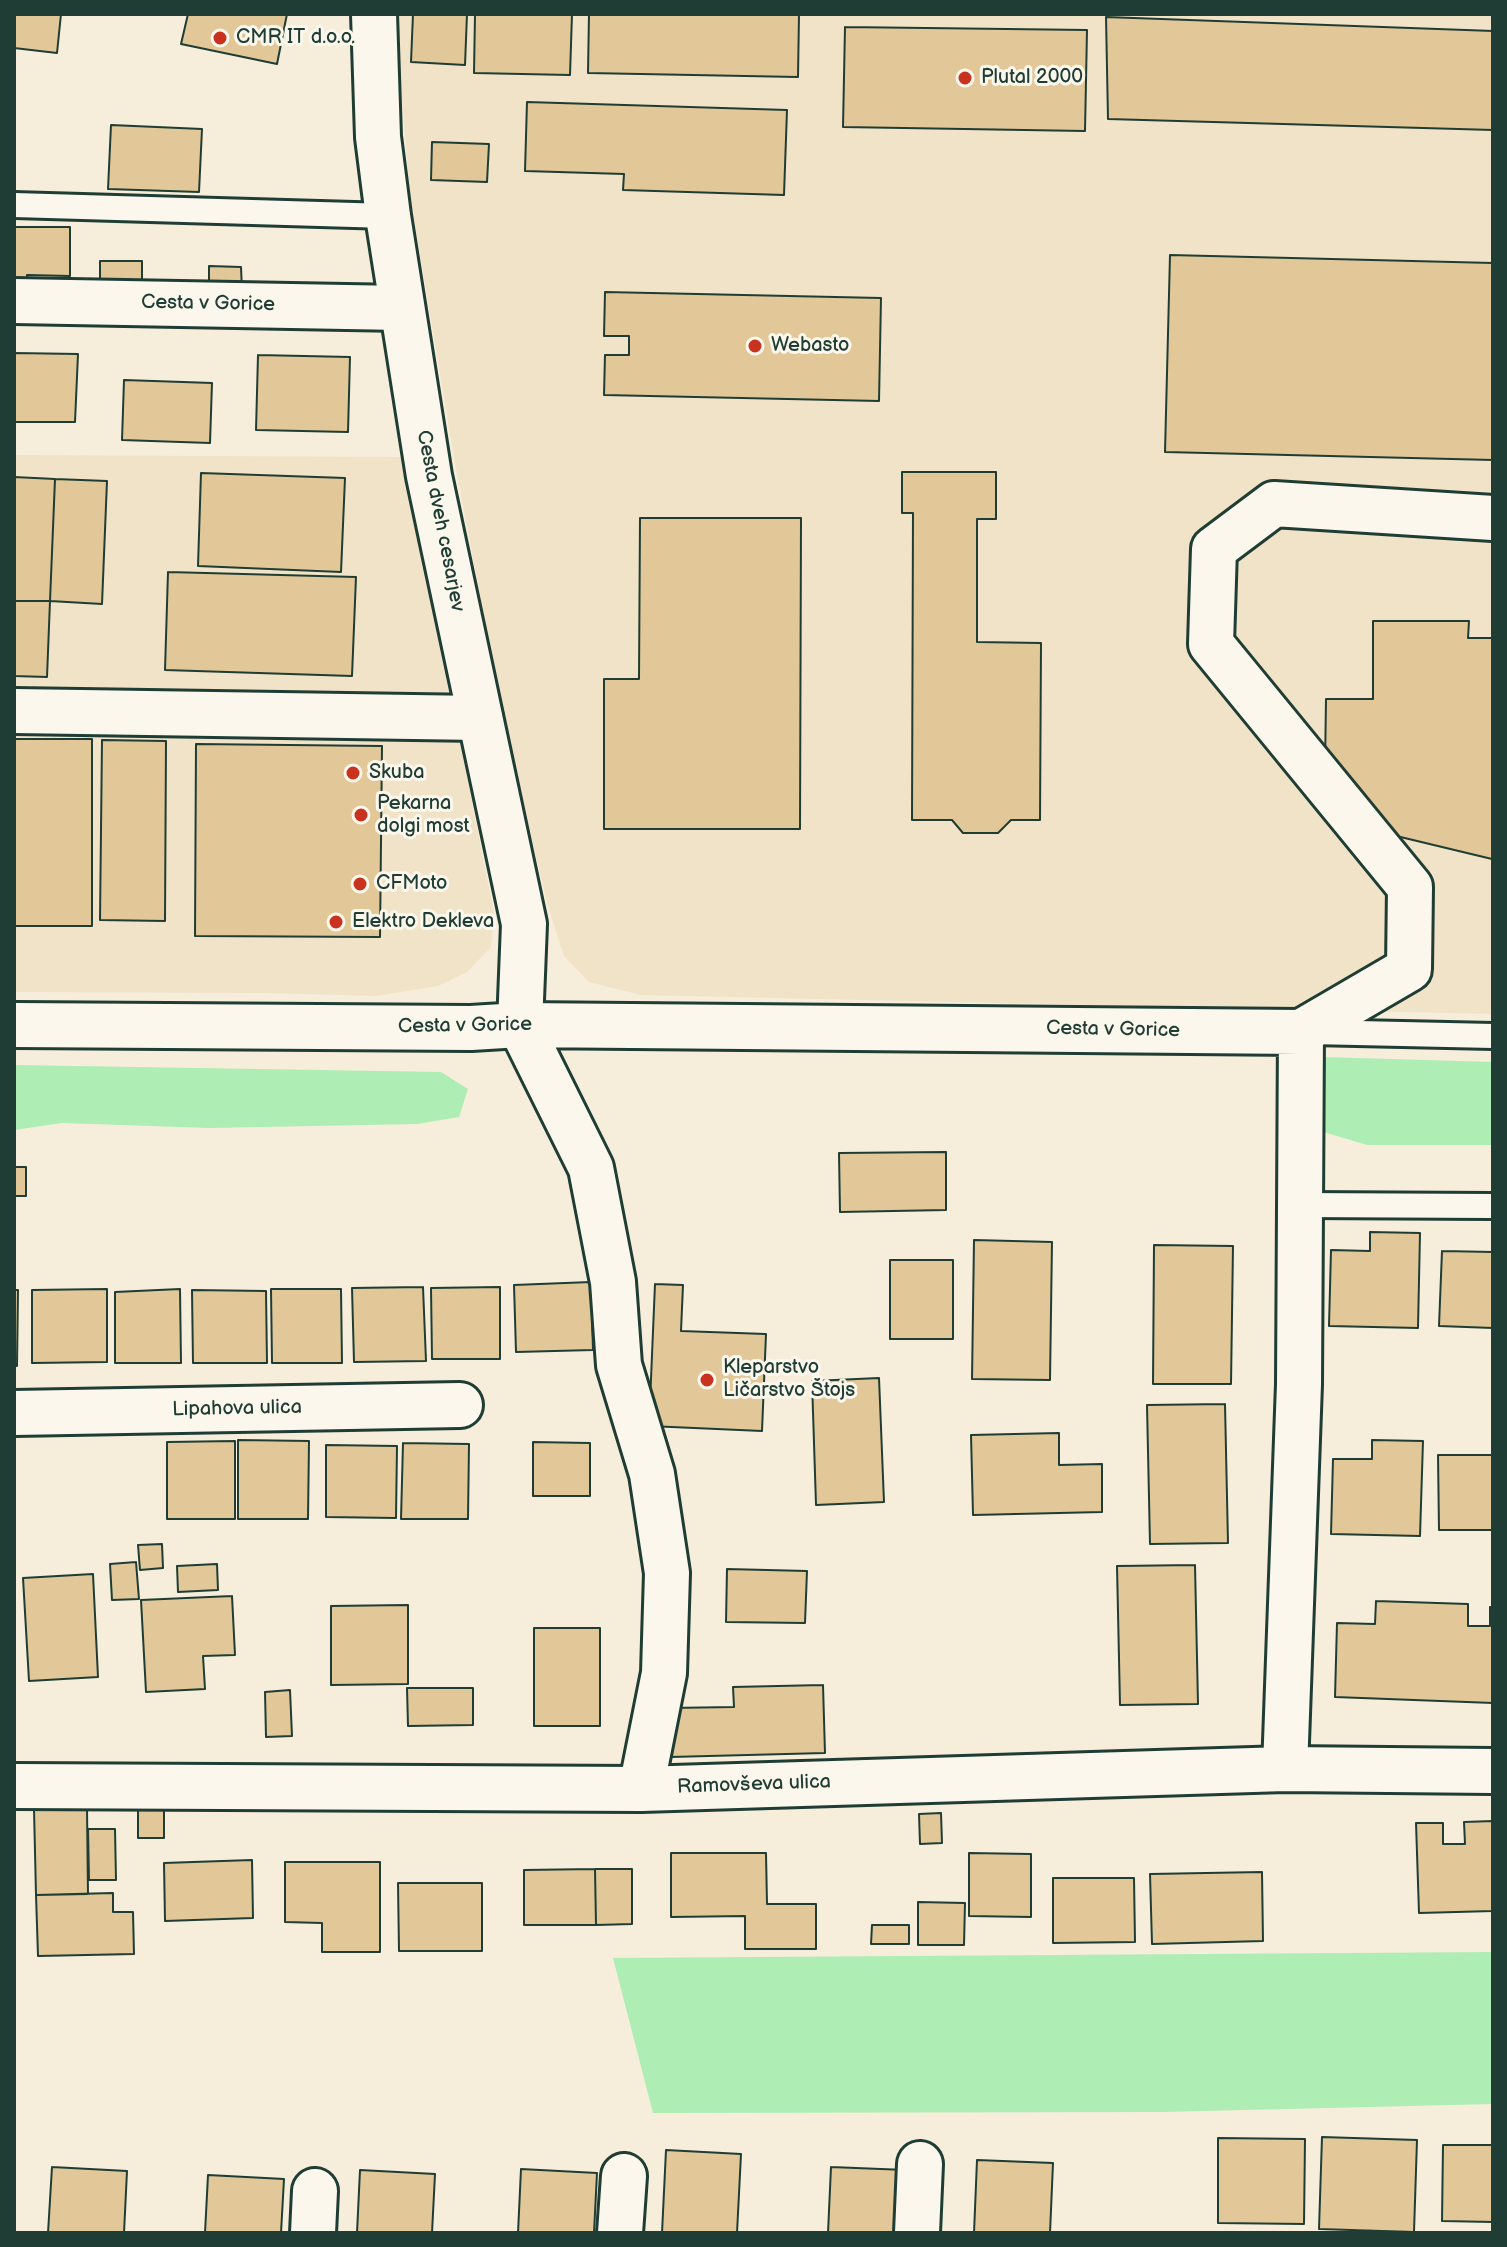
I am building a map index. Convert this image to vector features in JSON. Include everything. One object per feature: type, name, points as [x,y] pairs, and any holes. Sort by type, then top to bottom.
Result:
[{"type":"street","name":"Cesta dveh cesarjev","points":[[374,14],[378,137],[429,476],[524,924],[520,1025]]},
{"type":"street","name":"Cesta v Gorice","points":[[14,301],[402,308]]},
{"type":"street","points":[[1285,1769],[1299,1399],[1301,1032],[1409,969],[1410,887],[1211,644],[1214,549],[1274,504],[1493,518]]},
{"type":"street","points":[[14,711],[480,718]]},
{"type":"street","name":"Cesta v Gorice","points":[[14,1025],[471,1028],[520,1025],[1301,1032]]},
{"type":"street","points":[[520,1025],[591,1168],[613,1282],[619,1365],[652,1474],[667,1573],[664,1673],[641,1789]]},
{"type":"street","name":"Lipahova ulica","points":[[14,1413],[460,1405]]},
{"type":"street","name":"Ramovševa ulica","points":[[14,1786],[641,1789],[1285,1769],[1493,1771]]},
{"type":"street","points":[[917,2233],[920,2164]]},
{"type":"street","points":[[620,2233],[624,2176]]},
{"type":"lane","points":[[14,205],[388,216]]},
{"type":"lane","points":[[1301,1032],[1493,1036]]},
{"type":"lane","points":[[1300,1205],[1493,1206]]},
{"type":"shaded area","points":[[395,14],[1493,14],[1493,1014],[641,995],[589,982],[564,956],[547,903],[503,716],[454,458],[410,194]]},
{"type":"shaded area","points":[[14,455],[403,457],[494,913],[491,947],[467,972],[438,986],[376,996],[14,992]]},
{"type":"green space","points":[[1323,1057],[1493,1062],[1493,1145],[1367,1145],[1320,1131]]},
{"type":"green space","points":[[14,1065],[441,1072],[468,1089],[459,1117],[417,1124],[209,1128],[62,1123],[14,1130]]},
{"type":"green space","points":[[1493,1952],[1493,2104],[1162,2112],[653,2113],[613,1958]]},
{"type":"building","points":[[14,14],[61,14],[57,53],[14,48]]},
{"type":"building","points":[[188,14],[287,14],[277,64],[181,44]]},
{"type":"building","points":[[413,14],[467,14],[465,65],[411,62]]},
{"type":"building","points":[[475,14],[572,14],[570,75],[474,73]]},
{"type":"building","points":[[589,14],[799,14],[798,77],[588,73]]},
{"type":"building","points":[[1106,17],[1493,31],[1493,130],[1108,119]]},
{"type":"building","name":"Plutal 2000","points":[[845,27],[1087,30],[1085,131],[843,127]]},
{"type":"building","points":[[527,102],[787,110],[784,195],[623,190],[624,174],[525,171]]},
{"type":"building","points":[[111,125],[202,129],[199,192],[108,189]]},
{"type":"building","points":[[432,142],[489,144],[487,182],[431,180]]},
{"type":"building","points":[[14,227],[70,227],[70,276],[27,275],[27,285],[14,285]]},
{"type":"building","points":[[1170,255],[1493,263],[1493,460],[1165,452]]},
{"type":"building","points":[[100,261],[142,261],[142,292],[100,292]]},
{"type":"building","points":[[209,266],[241,267],[242,291],[209,291]]},
{"type":"building","name":"Webasto","points":[[605,292],[881,298],[879,401],[604,395],[605,355],[629,355],[629,336],[604,336]]},
{"type":"building","points":[[14,353],[78,354],[75,422],[14,422]]},
{"type":"building","points":[[258,355],[350,357],[348,432],[256,430]]},
{"type":"building","points":[[124,380],[212,383],[210,443],[122,440]]},
{"type":"building","points":[[902,472],[996,472],[996,519],[977,519],[977,642],[1041,643],[1040,820],[1011,820],[998,833],[963,833],[952,820],[912,820],[913,513],[902,513]]},
{"type":"building","points":[[201,473],[345,478],[341,572],[198,566]]},
{"type":"building","points":[[14,477],[55,479],[50,601],[14,601]]},
{"type":"building","points":[[55,479],[107,481],[102,604],[50,601]]},
{"type":"building","points":[[640,518],[801,518],[800,829],[604,829],[604,679],[639,679]]},
{"type":"building","points":[[168,572],[356,577],[352,676],[165,670]]},
{"type":"building","points":[[14,601],[50,601],[47,677],[14,676]]},
{"type":"building","points":[[1373,621],[1469,621],[1468,638],[1493,638],[1492,859],[1363,828],[1325,768],[1326,699],[1373,699]]},
{"type":"building","points":[[14,739],[92,739],[92,926],[14,926]]},
{"type":"building","points":[[102,740],[166,741],[165,921],[100,920]]},
{"type":"building","points":[[196,744],[382,746],[380,937],[195,936]]},
{"type":"building","points":[[946,1152],[946,1210],[840,1212],[839,1153]]},
{"type":"building","points":[[14,1167],[26,1167],[26,1196],[14,1196]]},
{"type":"building","points":[[1370,1232],[1420,1233],[1418,1328],[1329,1326],[1331,1250],[1370,1251]]},
{"type":"building","points":[[974,1240],[1052,1242],[1050,1380],[972,1379]]},
{"type":"building","points":[[1154,1245],[1233,1246],[1231,1384],[1153,1384]]},
{"type":"building","points":[[1442,1251],[1493,1252],[1493,1328],[1439,1326]]},
{"type":"building","points":[[890,1260],[953,1260],[953,1339],[890,1339]]},
{"type":"building","points":[[591,1282],[593,1350],[516,1352],[514,1285]]},
{"type":"building","name":"Kleparstvo Ličarstvo Štojs","points":[[655,1284],[683,1285],[681,1331],[766,1334],[762,1431],[649,1426]]},
{"type":"building","points":[[423,1287],[426,1361],[354,1362],[352,1288]]},
{"type":"building","points":[[500,1287],[500,1359],[432,1359],[431,1288]]},
{"type":"building","points":[[107,1289],[107,1362],[32,1363],[32,1290]]},
{"type":"building","points":[[180,1289],[181,1363],[115,1363],[115,1292]]},
{"type":"building","points":[[271,1289],[341,1289],[342,1363],[272,1363]]},
{"type":"building","points":[[14,1290],[18,1290],[17,1366],[14,1366]]},
{"type":"building","points":[[192,1290],[266,1291],[267,1363],[193,1363]]},
{"type":"building","points":[[879,1378],[884,1502],[816,1505],[812,1381]]},
{"type":"building","points":[[1225,1404],[1228,1543],[1150,1544],[1147,1405]]},
{"type":"building","points":[[1059,1433],[1059,1465],[1102,1464],[1102,1512],[973,1515],[971,1435]]},
{"type":"building","points":[[238,1440],[309,1441],[308,1519],[238,1519]]},
{"type":"building","points":[[1372,1440],[1423,1441],[1420,1536],[1331,1534],[1333,1459],[1372,1459]]},
{"type":"building","points":[[235,1441],[235,1519],[167,1519],[167,1442]]},
{"type":"building","points":[[533,1442],[590,1443],[590,1496],[533,1496]]},
{"type":"building","points":[[403,1443],[469,1444],[468,1519],[401,1519]]},
{"type":"building","points":[[326,1445],[397,1446],[396,1518],[326,1517]]},
{"type":"building","points":[[1438,1455],[1493,1455],[1493,1530],[1439,1530]]},
{"type":"building","points":[[162,1544],[163,1568],[140,1570],[138,1545]]},
{"type":"building","points":[[136,1562],[139,1599],[112,1600],[110,1564]]},
{"type":"building","points":[[217,1564],[218,1590],[178,1592],[177,1566]]},
{"type":"building","points":[[1195,1565],[1198,1704],[1120,1705],[1117,1566]]},
{"type":"building","points":[[727,1569],[807,1571],[805,1623],[726,1622]]},
{"type":"building","points":[[93,1574],[98,1677],[29,1681],[23,1578]]},
{"type":"building","points":[[232,1596],[235,1655],[203,1656],[205,1689],[146,1692],[141,1600]]},
{"type":"building","points":[[1376,1601],[1468,1604],[1468,1626],[1490,1626],[1490,1607],[1493,1607],[1493,1703],[1335,1697],[1337,1623],[1375,1624]]},
{"type":"building","points":[[408,1605],[408,1684],[331,1685],[331,1606]]},
{"type":"building","points":[[534,1628],[600,1628],[600,1726],[534,1726]]},
{"type":"building","points":[[823,1685],[825,1753],[670,1757],[669,1708],[734,1707],[733,1687]]},
{"type":"building","points":[[407,1688],[473,1688],[473,1725],[408,1726]]},
{"type":"building","points":[[290,1690],[292,1736],[266,1737],[265,1692]]},
{"type":"building","points":[[138,1807],[164,1807],[164,1838],[138,1838]]},
{"type":"building","points":[[87,1808],[88,1894],[36,1895],[34,1809]]},
{"type":"building","points":[[941,1813],[942,1843],[920,1844],[919,1814]]},
{"type":"building","points":[[1493,1821],[1493,1911],[1419,1913],[1416,1823],[1443,1823],[1443,1844],[1465,1844],[1464,1822]]},
{"type":"building","points":[[88,1829],[115,1829],[116,1880],[89,1880]]},
{"type":"building","points":[[671,1853],[766,1853],[767,1904],[816,1904],[816,1949],[745,1949],[745,1916],[671,1917]]},
{"type":"building","points":[[969,1853],[1031,1854],[1031,1917],[969,1916]]},
{"type":"building","points":[[252,1860],[253,1918],[165,1921],[164,1863]]},
{"type":"building","points":[[285,1862],[380,1862],[380,1952],[322,1952],[322,1923],[285,1922]]},
{"type":"building","points":[[595,1869],[632,1869],[632,1924],[596,1925]]},
{"type":"building","points":[[595,1869],[596,1925],[524,1925],[524,1870]]},
{"type":"building","points":[[1262,1872],[1263,1941],[1152,1944],[1150,1874]]},
{"type":"building","points":[[1053,1878],[1134,1878],[1135,1942],[1053,1943]]},
{"type":"building","points":[[398,1883],[482,1883],[482,1951],[399,1951]]},
{"type":"building","points":[[113,1893],[113,1912],[133,1912],[134,1954],[38,1956],[36,1895]]},
{"type":"building","points":[[918,1902],[965,1903],[964,1945],[918,1945]]},
{"type":"building","points":[[872,1925],[909,1925],[909,1944],[871,1944]]},
{"type":"building","points":[[1322,2137],[1417,2140],[1414,2232],[1319,2229]]},
{"type":"building","points":[[1218,2138],[1305,2139],[1304,2224],[1218,2223]]},
{"type":"building","points":[[1443,2145],[1493,2145],[1493,2222],[1442,2221]]},
{"type":"building","points":[[666,2150],[741,2154],[737,2233],[662,2233]]},
{"type":"building","points":[[977,2160],[1053,2163],[1050,2233],[974,2233]]},
{"type":"building","points":[[52,2167],[127,2171],[124,2233],[48,2233]]},
{"type":"building","points":[[831,2167],[906,2170],[903,2233],[828,2233]]},
{"type":"building","points":[[521,2169],[597,2173],[594,2233],[518,2233]]},
{"type":"building","points":[[360,2170],[435,2174],[432,2233],[357,2233]]},
{"type":"building","points":[[208,2175],[284,2179],[281,2233],[205,2233]]},
{"type":"place","name":"CMR IT d.o.o.","points":[[220,38]]},
{"type":"place","name":"Plutal 2000","points":[[965,78]]},
{"type":"place","name":"Webasto","points":[[755,346]]},
{"type":"place","name":"Skuba","points":[[353,773]]},
{"type":"place","name":"Pekarna dolgi most","points":[[361,815]]},
{"type":"place","name":"CFMoto","points":[[360,884]]},
{"type":"place","name":"Elektro Dekleva","points":[[336,922]]},
{"type":"place","name":"Kleparstvo Ličarstvo Štojs","points":[[707,1380]]}]
